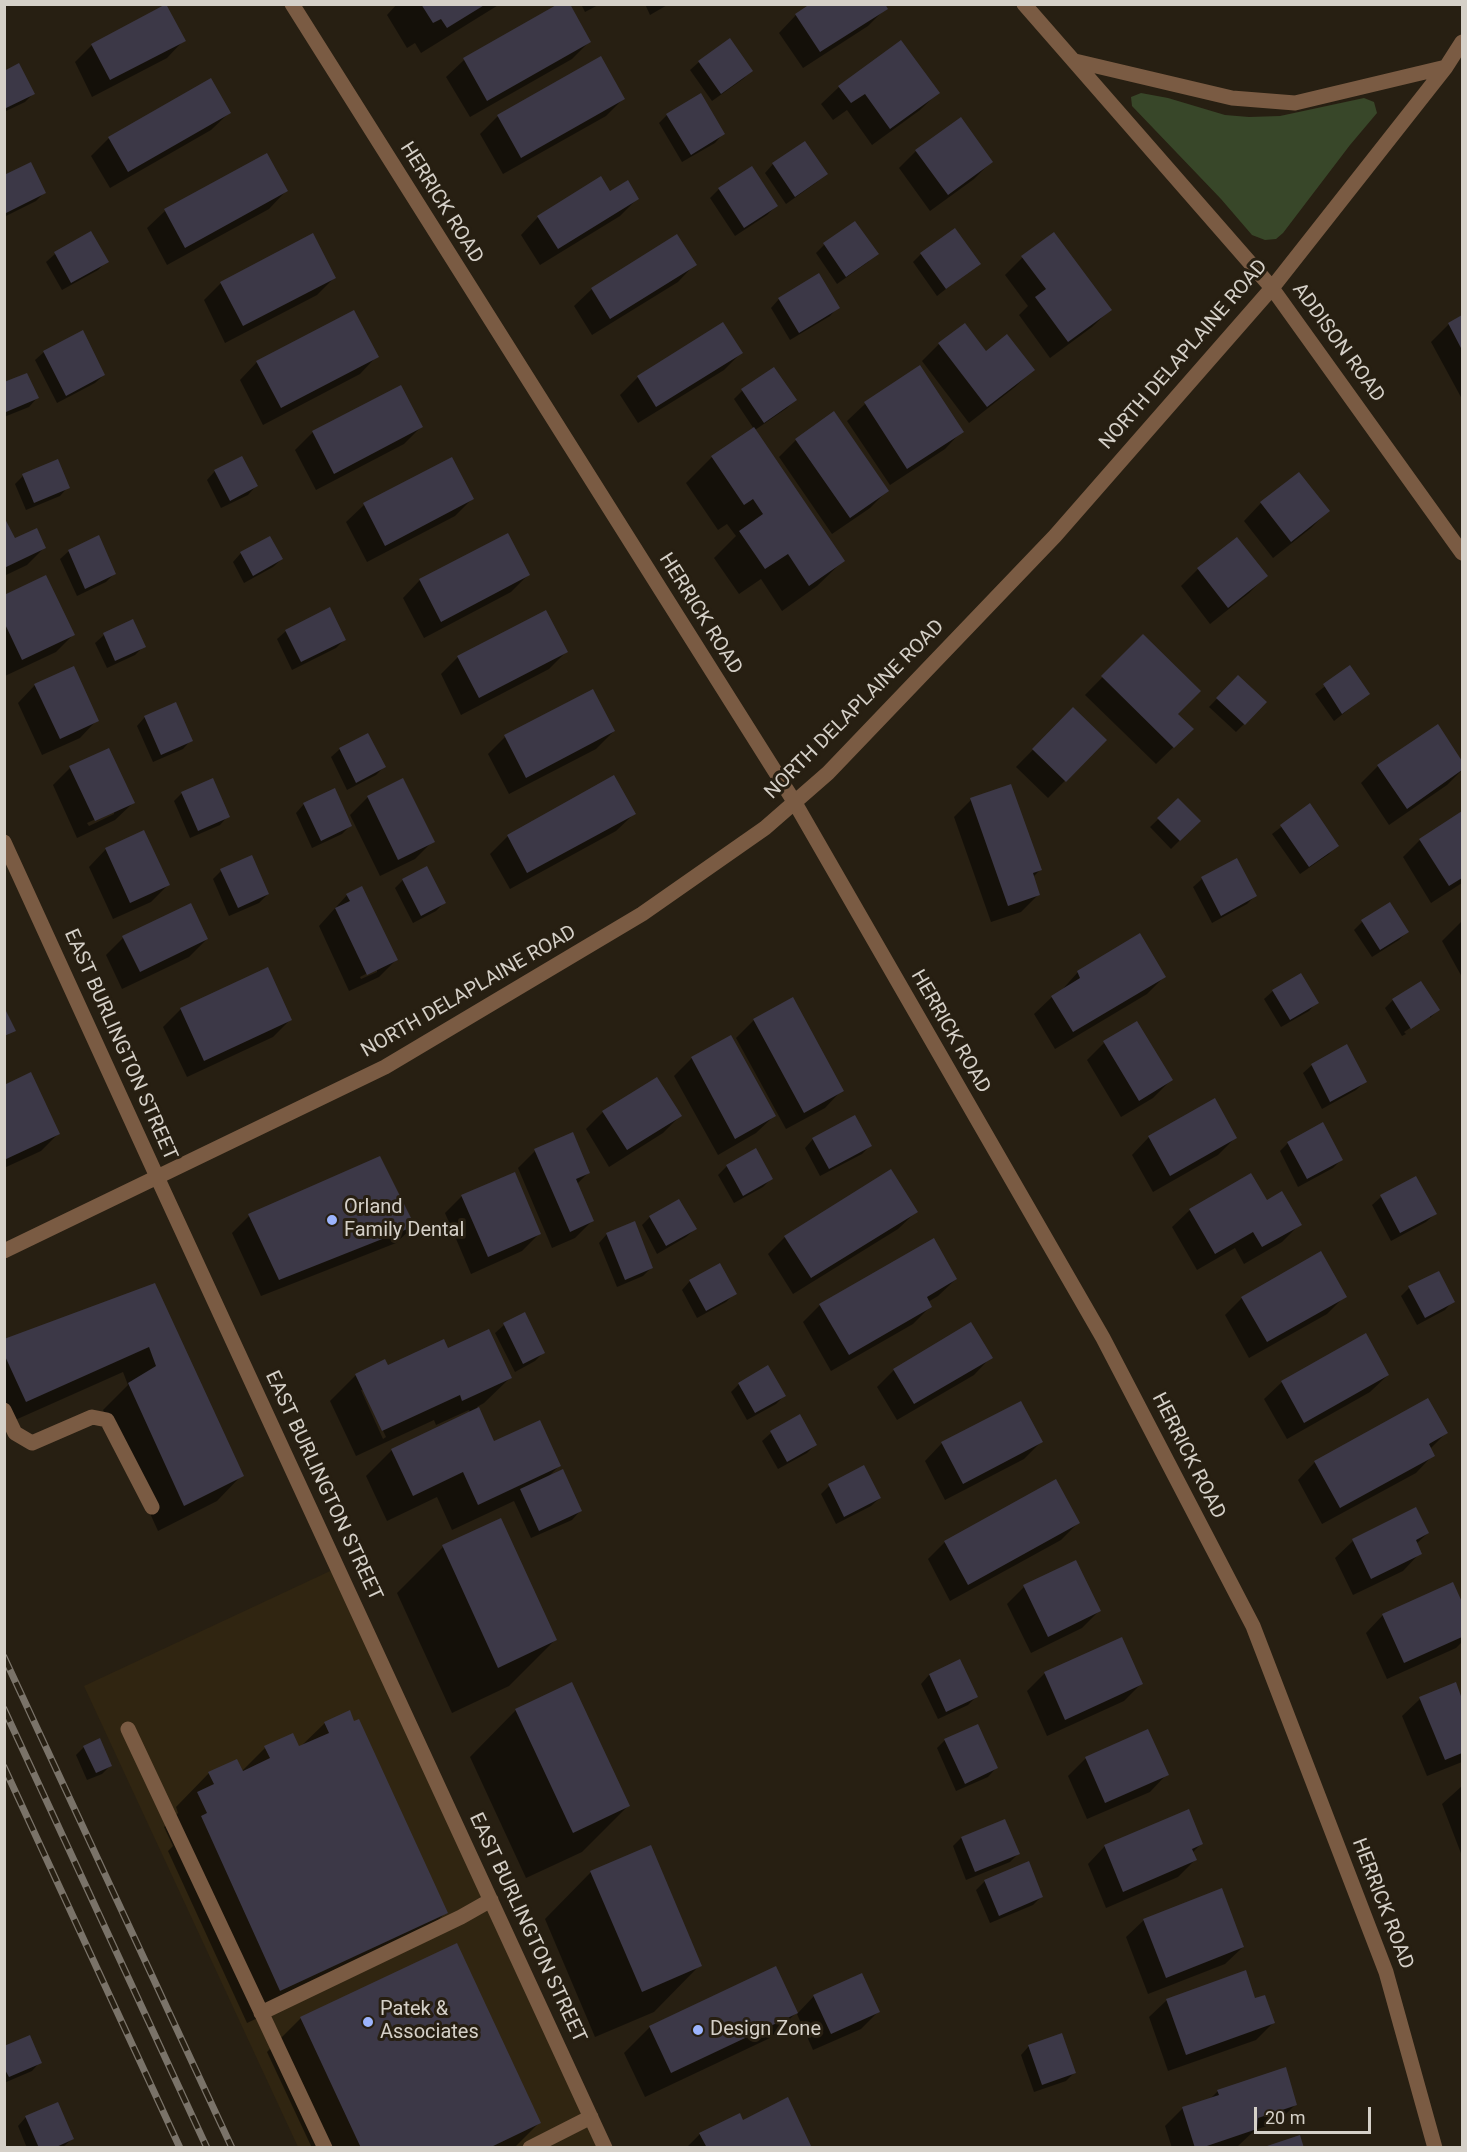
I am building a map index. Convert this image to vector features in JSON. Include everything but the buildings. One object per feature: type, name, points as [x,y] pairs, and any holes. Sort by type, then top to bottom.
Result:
[{"type":"street","name":"HERRICK ROAD","points":[[292,4],[795,803],[1103,1338],[1253,1626],[1386,1972],[1435,2148]]},
{"type":"street","name":"ADDISON ROAD","points":[[1024,4],[1272,288],[1462,553]]},
{"type":"street","name":"NORTH DELAPLAINE ROAD","points":[[4,1251],[158,1179],[385,1067],[642,914],[765,828],[828,773],[1055,536],[1272,288],[1446,67],[1462,42]]},
{"type":"street","points":[[1075,61],[1232,98],[1295,103],[1446,67]]},
{"type":"street","name":"EAST BURLINGTON STREET","points":[[4,842],[605,2148]]},
{"type":"street","points":[[4,1410],[15,1433],[32,1443],[92,1417],[107,1420],[152,1507]]},
{"type":"street","points":[[128,1729],[325,2148]]},
{"type":"street","points":[[261,2013],[491,1900]]},
{"type":"street","points":[[530,2148],[591,2117]]},
{"type":"shaded area","points":[[343,1565],[609,2147],[298,2147],[84,1686]]},
{"type":"green space","points":[[1141,93],[1168,98],[1225,115],[1280,116],[1364,98],[1374,102],[1377,113],[1283,233],[1276,239],[1265,240],[1252,235],[1221,199],[1132,106],[1131,97]]},
{"type":"railway","points":[[4,1657],[232,2148]]},
{"type":"railway","points":[[4,1709],[207,2148]]},
{"type":"railway","points":[[4,1767],[180,2148]]},
{"type":"place","name":"Orland Family Dental","points":[[332,1220]]},
{"type":"place","name":"Patek & Associates","points":[[368,2022]]},
{"type":"place","name":"Design Zone","points":[[698,2030]]}]
